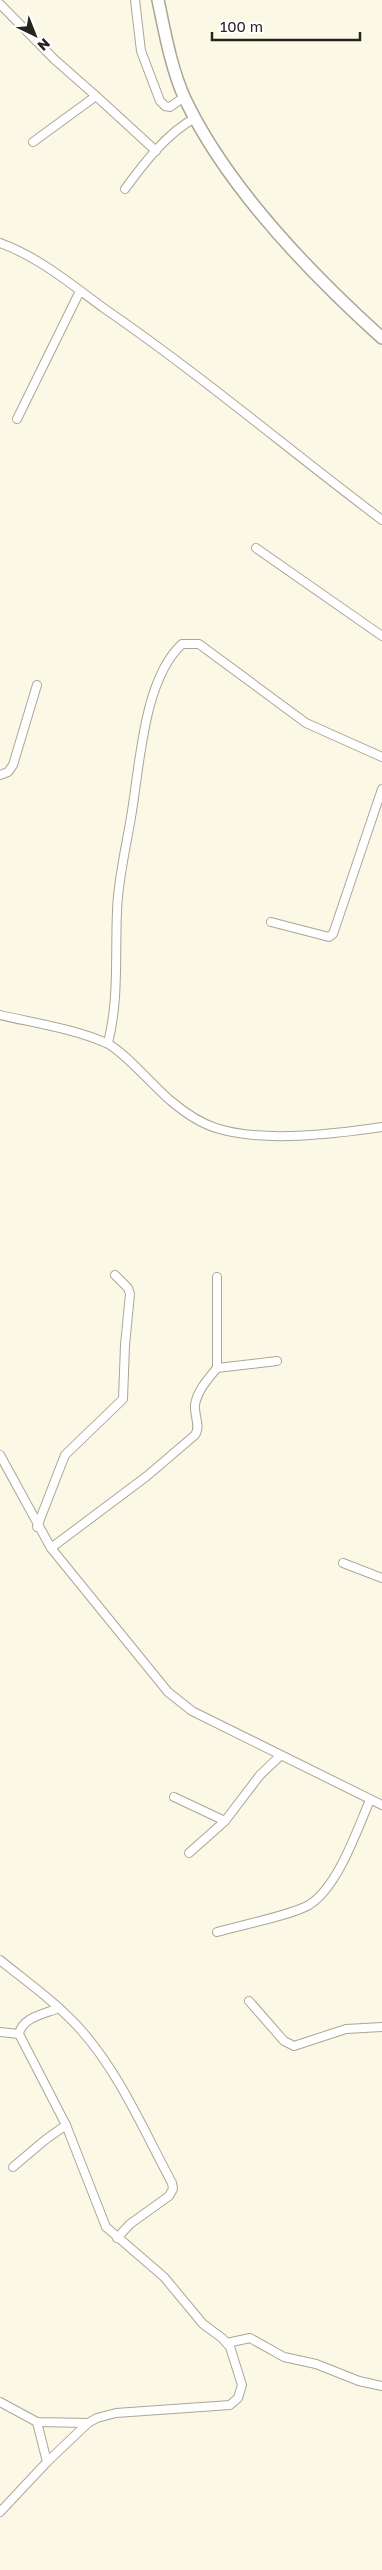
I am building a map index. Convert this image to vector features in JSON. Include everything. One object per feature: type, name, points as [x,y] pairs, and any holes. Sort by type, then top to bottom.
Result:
[{"type":"street","points":[[135,0],[141,51],[160,102],[170,107],[184,97]]},
{"type":"street","points":[[158,0],[168,50],[184,97],[195,118],[254,204],[331,291],[382,338]]},
{"type":"street","points":[[0,4],[54,59],[156,150]]},
{"type":"street","points":[[33,142],[96,96]]},
{"type":"street","points":[[125,188],[156,150],[186,122],[195,118]]},
{"type":"street","points":[[0,243],[29,256],[173,356],[382,520]]},
{"type":"street","points":[[17,419],[80,291]]},
{"type":"street","points":[[256,548],[382,636]]},
{"type":"street","points":[[108,1043],[116,1007],[117,910],[121,869],[147,720],[159,682],[170,656],[182,644],[198,644],[306,723],[382,756]]},
{"type":"street","points":[[0,776],[8,772],[13,765],[37,685]]},
{"type":"street","points":[[271,922],[329,936],[333,934],[382,789]]},
{"type":"street","points":[[0,1015],[108,1043],[170,1100],[214,1128],[259,1134],[299,1135],[382,1127]]},
{"type":"street","points":[[37,1527],[64,1455],[123,1399],[124,1345],[130,1294],[128,1288],[115,1275]]},
{"type":"street","points":[[51,1548],[147,1476],[195,1435],[198,1426],[195,1410],[198,1395],[216,1368],[217,1277]]},
{"type":"street","points":[[216,1368],[277,1361]]},
{"type":"street","points":[[0,1455],[37,1527],[51,1548],[111,1625],[174,1698],[192,1711],[382,1805]]},
{"type":"street","points":[[342,1563],[382,1578]]},
{"type":"street","points":[[189,1853],[225,1821],[260,1775],[280,1756]]},
{"type":"street","points":[[174,1797],[225,1821]]},
{"type":"street","points":[[217,1932],[309,1904],[330,1882],[341,1864],[370,1800]]},
{"type":"street","points":[[0,1960],[59,2008],[100,2055],[136,2112],[174,2186],[170,2196],[130,2224],[117,2238]]},
{"type":"street","points":[[249,2001],[284,2041],[294,2046],[346,2029],[382,2027]]},
{"type":"street","points":[[0,2512],[47,2462],[88,2423],[116,2412],[230,2405],[241,2393],[242,2385],[232,2352],[227,2343],[203,2324],[164,2277],[117,2238],[104,2223],[93,2190],[66,2125],[19,2034],[20,2027],[25,2022],[59,2008]]},
{"type":"street","points":[[0,2032],[19,2034]]},
{"type":"street","points":[[13,2167],[44,2140],[66,2125]]},
{"type":"street","points":[[227,2343],[250,2338],[284,2357],[316,2364],[359,2381],[382,2386]]},
{"type":"street","points":[[0,2402],[37,2422],[88,2423]]},
{"type":"street","points":[[37,2422],[47,2462]]}]
